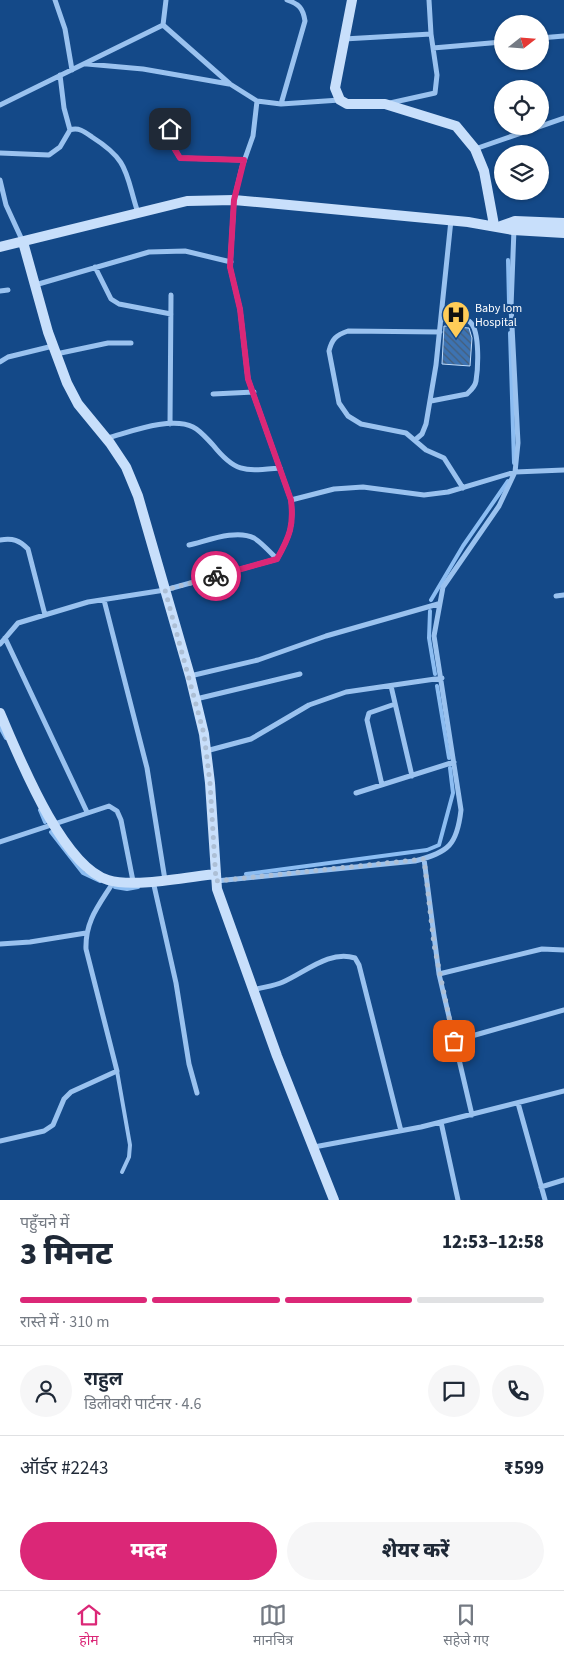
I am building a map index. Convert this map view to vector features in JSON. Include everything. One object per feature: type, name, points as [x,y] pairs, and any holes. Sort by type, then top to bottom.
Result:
[{"type":"street","points":[[55,0],[65,29],[72,70]]},
{"type":"street","points":[[163,25],[166,0]]},
{"type":"street","points":[[282,104],[305,21],[304,12],[299,5],[287,0]]},
{"type":"street","points":[[340,100],[335,88],[352,0]]},
{"type":"street","points":[[163,25],[230,84],[257,101],[282,104],[340,100],[356,104],[385,104],[435,93],[437,75],[431,34],[429,0]]},
{"type":"street","points":[[0,105],[163,25]]},
{"type":"street","points":[[344,39],[431,34]]},
{"type":"street","points":[[549,37],[564,36]]},
{"type":"street","points":[[433,48],[494,43]]},
{"type":"street","points":[[84,64],[143,69],[230,84]]},
{"type":"street","points":[[0,154],[49,154],[60,147],[70,130],[64,108],[60,76]]},
{"type":"street","points":[[0,644],[18,623],[88,602],[165,590],[277,559],[291,532],[293,520],[291,500],[248,379],[240,309],[231,262],[234,200],[244,160],[253,136],[257,101]]},
{"type":"street","points":[[385,104],[456,126],[475,149],[484,171],[497,225]]},
{"type":"street","points":[[475,149],[564,118]]},
{"type":"street","points":[[170,129],[171,143],[180,158],[244,160]]},
{"type":"street","points":[[70,130],[82,130],[116,154],[124,164],[138,213]]},
{"type":"street","points":[[0,180],[6,205],[23,242],[54,350],[67,383],[78,404],[106,438],[126,467],[138,496],[190,676],[206,752],[210,783],[216,878],[253,990],[334,1200]]},
{"type":"street","points":[[0,247],[187,201],[234,200],[514,226],[564,234]]},
{"type":"street","points":[[415,440],[422,434],[426,424],[430,400],[440,332],[451,220]]},
{"type":"street","points":[[514,226],[564,223]]},
{"type":"street","points":[[0,714],[45,809],[72,853],[90,872],[114,881],[133,882],[216,878],[424,859],[450,847],[458,832],[461,810],[434,636],[438,604],[443,587],[499,506],[515,472],[518,443],[511,308],[514,226]]},
{"type":"street","points":[[35,285],[149,252],[185,252],[231,262]]},
{"type":"street","points":[[95,267],[111,299],[119,304],[171,314]]},
{"type":"street","points":[[0,291],[8,290]]},
{"type":"street","points":[[170,424],[171,295]]},
{"type":"street","points":[[430,400],[467,394],[476,382],[476,333],[471,323],[464,319],[441,319]]},
{"type":"street","points":[[440,332],[348,331],[337,335],[331,342],[329,351],[339,403],[348,416],[361,424],[406,433],[426,450],[444,458],[463,488]]},
{"type":"street","points":[[0,362],[8,357],[54,350],[108,343],[131,343]]},
{"type":"street","points":[[213,394],[254,392]]},
{"type":"street","points":[[106,438],[170,424],[194,427],[225,461],[237,467],[252,471],[280,468]]},
{"type":"street","points":[[291,500],[334,489],[363,487],[424,495],[463,488],[515,472],[564,470]]},
{"type":"street","points":[[189,545],[236,535],[248,536],[256,539],[277,559]]},
{"type":"street","points":[[0,540],[11,539],[21,542],[28,549],[45,615]]},
{"type":"street","points":[[556,596],[564,595]]},
{"type":"street","points":[[104,600],[147,768],[165,880]]},
{"type":"street","points":[[190,676],[258,660],[326,636],[438,604]]},
{"type":"street","points":[[6,638],[87,812]]},
{"type":"street","points":[[195,699],[300,674]]},
{"type":"street","points":[[206,752],[251,739],[309,705],[346,692],[442,678]]},
{"type":"street","points":[[391,686],[412,776]]},
{"type":"street","points":[[382,785],[367,720],[369,713],[374,710],[395,704]]},
{"type":"street","points":[[356,793],[454,762]]},
{"type":"street","points":[[0,842],[109,806],[117,811],[121,820],[133,882]]},
{"type":"street","points":[[424,859],[439,974],[472,1115]]},
{"type":"street","points":[[153,880],[176,983],[189,1064],[197,1093]]},
{"type":"street","points":[[0,1141],[44,1131],[53,1126],[64,1099],[71,1092],[117,1071],[86,949],[86,933],[90,919],[114,881]]},
{"type":"street","points":[[0,944],[30,942],[86,933]]},
{"type":"street","points":[[439,974],[542,950],[564,950]]},
{"type":"street","points":[[253,990],[284,982],[325,960],[338,956],[355,958],[359,965],[401,1131]]},
{"type":"street","points":[[454,1041],[564,1010]]},
{"type":"street","points":[[313,1147],[401,1131],[564,1091]]},
{"type":"street","points":[[518,1103],[545,1200]]},
{"type":"street","points":[[441,1122],[458,1200]]},
{"type":"street","points":[[541,1187],[564,1180]]},
{"type":"lane","points":[[117,1071],[130,1145],[129,1157],[122,1172]]},
{"type":"building","points":[[444,326],[469,328],[472,338],[470,366],[442,364]]},
{"type":"waterway","points":[[508,260],[509,303]]},
{"type":"waterway","points":[[510,333],[514,463]]},
{"type":"waterway","points":[[431,600],[463,546],[508,481]]},
{"type":"waterway","points":[[430,611],[429,638],[435,674]]},
{"type":"waterway","points":[[437,686],[449,758]]},
{"type":"waterway","points":[[0,727],[6,738]]},
{"type":"waterway","points":[[246,874],[427,850],[439,845],[453,793],[450,768]]},
{"type":"waterway","points":[[40,810],[45,822]]},
{"type":"waterway","points":[[51,832],[83,873],[100,881]]},
{"type":"waterway","points":[[115,887],[127,889],[138,887]]},
{"type":"way so far","points":[[216,576],[165,590],[190,676],[204,734],[210,783],[216,881],[424,859],[434,945],[454,1041]]},
{"type":"place","name":"Baby lom Hospital","points":[[456,339]]},
{"type":"route","points":[[170,129],[171,143],[180,158],[191,160],[244,160],[234,200],[230,267],[240,309],[248,379],[264,418],[291,500],[293,520],[291,532],[277,559],[216,576]]}]
